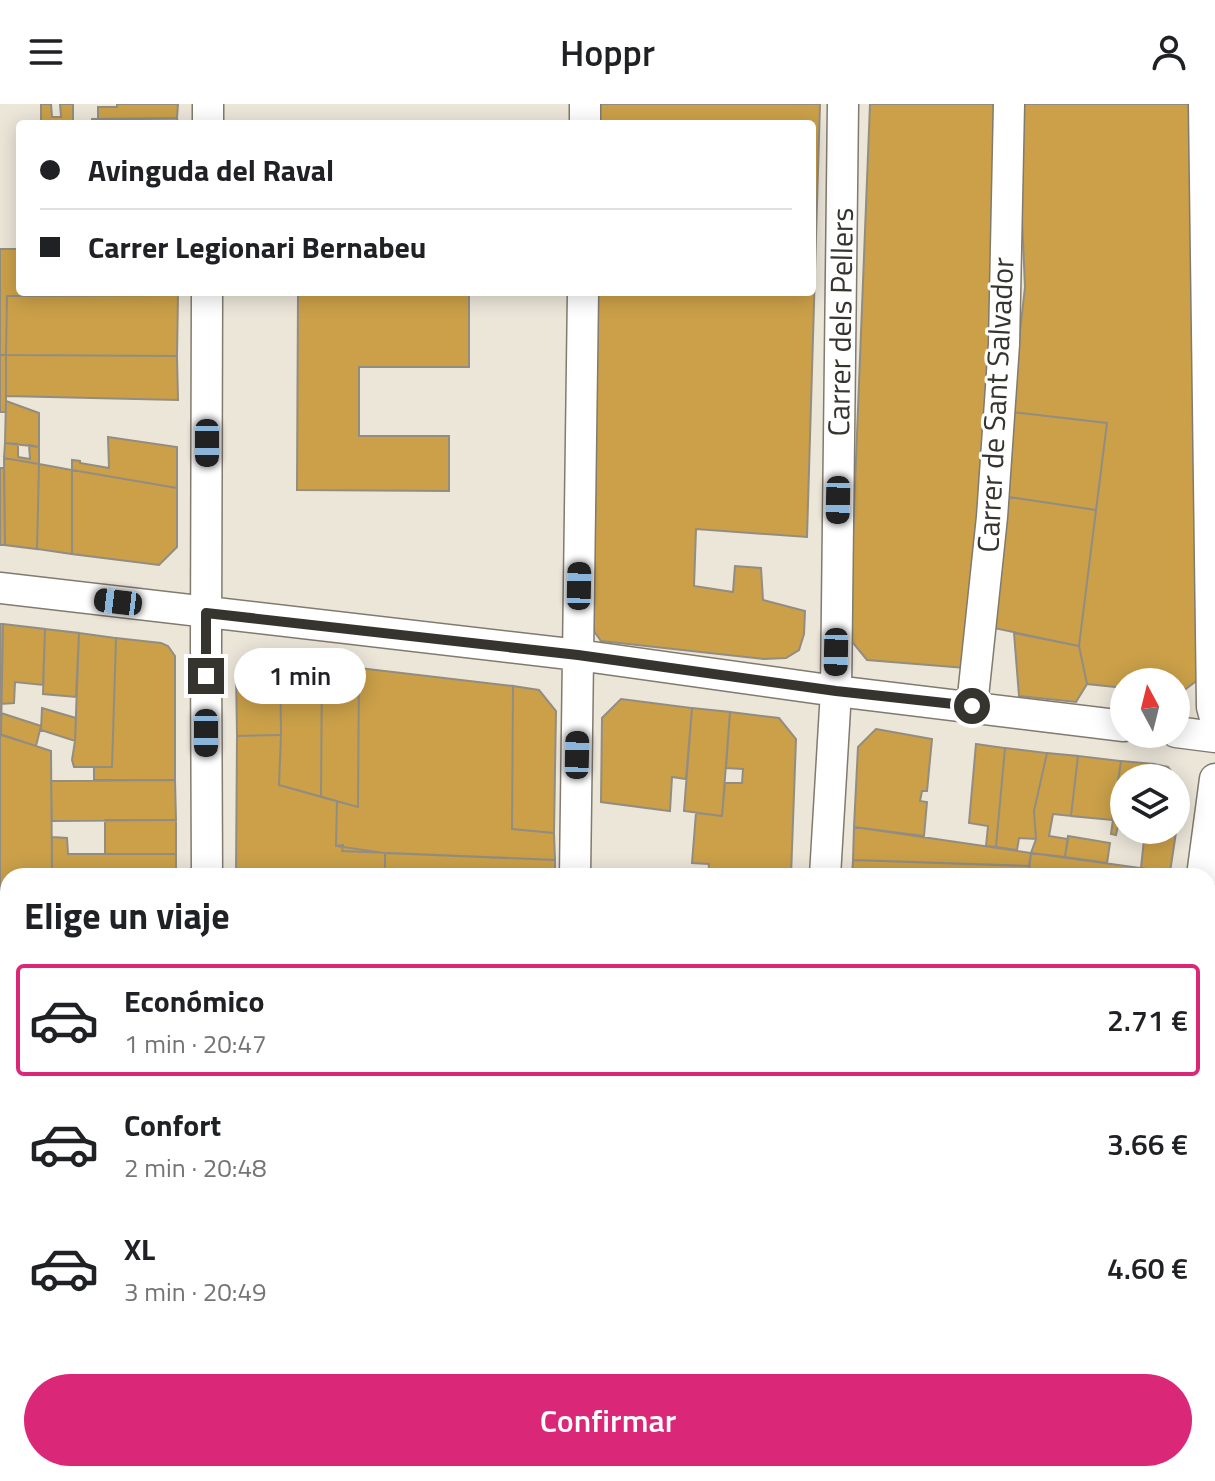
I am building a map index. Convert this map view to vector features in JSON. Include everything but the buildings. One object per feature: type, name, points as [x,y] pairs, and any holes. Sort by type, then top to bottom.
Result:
[{"type":"street","name":"Carrer dels Pellers","points":[[825,868],[836,691],[843,104]]},
{"type":"street","name":"Carrer de Sant Salvador","points":[[972,706],[992,517],[1004,344],[1009,104]]},
{"type":"street","points":[[1204,104],[1212,398],[1212,707],[1215,718]]},
{"type":"street","points":[[207,296],[207,868]]},
{"type":"street","points":[[575,868],[583,296]]},
{"type":"street","points":[[0,588],[578,655],[836,691],[1110,724]]},
{"type":"street","points":[[1190,734],[1215,737]]},
{"type":"street","points":[[1203,868],[1215,779]]},
{"type":"route","points":[[206,676],[206,613],[578,655],[836,691],[972,706]]}]
